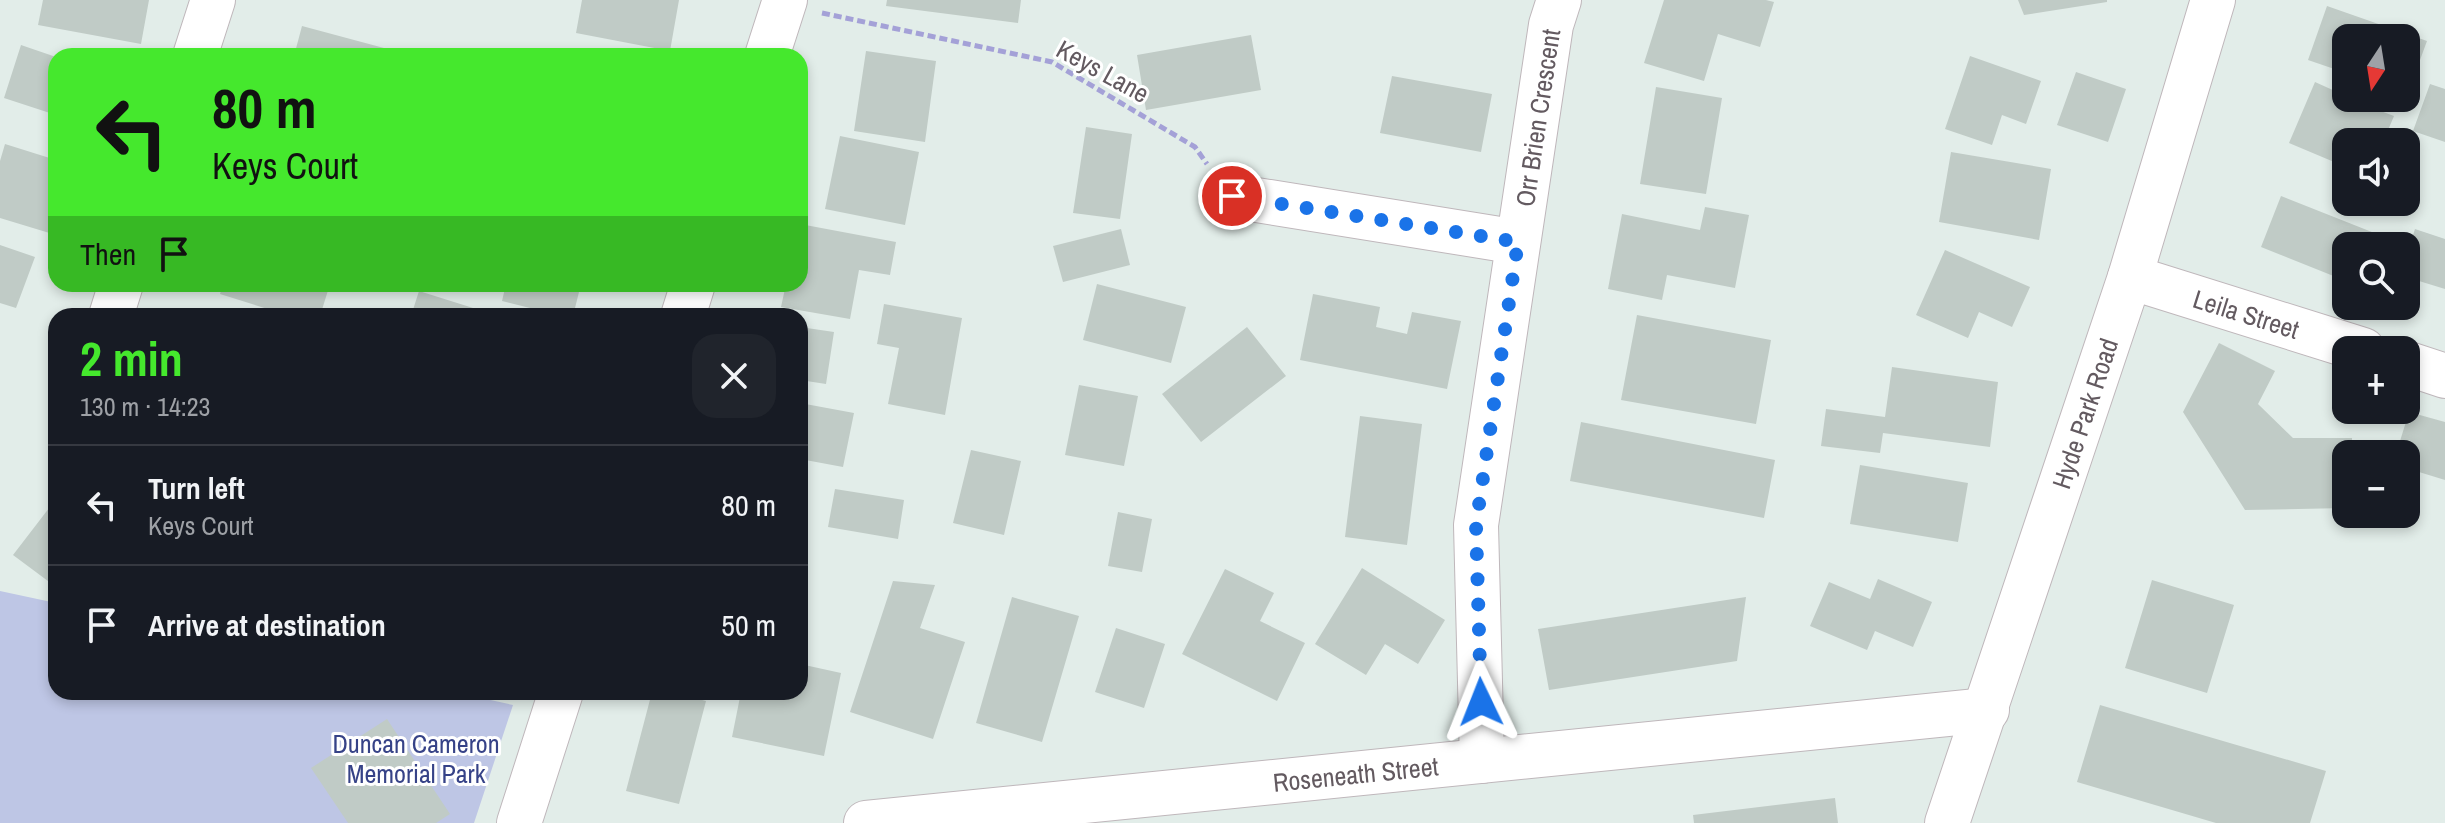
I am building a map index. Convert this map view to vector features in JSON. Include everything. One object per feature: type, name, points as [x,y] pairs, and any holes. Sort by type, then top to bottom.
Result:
[{"type":"street","points":[[198,48],[213,0]]},
{"type":"street","name":"Orr Brien Crescent","points":[[1482,761],[1476,525],[1551,25],[1559,0]]},
{"type":"street","name":"Hyde Park Road","points":[[1947,823],[2130,277],[2213,0]]},
{"type":"street","points":[[769,48],[784,1]]},
{"type":"street","points":[[1232,196],[1518,242]]},
{"type":"street","name":"Leila Street","points":[[2130,277],[2332,340]]},
{"type":"street","points":[[2420,368],[2445,376]]},
{"type":"street","points":[[519,823],[558,700]]},
{"type":"street","name":"Roseneath Street","points":[[866,823],[1987,710]]},
{"type":"path","name":"Keys Lane","points":[[784,1],[1052,62],[1195,147],[1232,196]]},
{"type":"green space","name":"Duncan Cameron Memorial Park","points":[[0,591],[48,601],[48,700],[490,700],[513,705],[474,823],[0,823]]},
{"type":"building","points":[[43,0],[149,0],[141,44],[38,25]]},
{"type":"building","points":[[582,0],[679,0],[671,48],[654,48],[576,33]]},
{"type":"building","points":[[887,0],[1021,0],[1018,23],[886,6]]},
{"type":"building","points":[[1664,0],[1774,2],[1760,47],[1718,34],[1704,81],[1644,63]]},
{"type":"building","points":[[2018,0],[2107,0],[2107,2],[2024,15]]},
{"type":"building","points":[[2327,6],[2378,24],[2332,24],[2332,68],[2308,60]]},
{"type":"building","points":[[302,26],[384,48],[296,48]]},
{"type":"building","points":[[1251,35],[1261,90],[1146,110],[1137,55]]},
{"type":"building","points":[[2420,39],[2427,41],[2420,60]]},
{"type":"building","points":[[21,45],[48,54],[48,112],[4,98]]},
{"type":"building","points":[[866,51],[936,61],[925,142],[854,131]]},
{"type":"building","points":[[1970,56],[2041,81],[2026,124],[2002,115],[1992,145],[1945,129]]},
{"type":"building","points":[[2076,72],[2126,89],[2108,142],[2057,125]]},
{"type":"building","points":[[1392,76],[1492,94],[1481,152],[1380,133]]},
{"type":"building","points":[[2315,82],[2332,90],[2332,112],[2383,112],[2394,116],[2389,128],[2332,128],[2332,161],[2289,143]]},
{"type":"building","points":[[2430,84],[2445,89],[2445,142],[2420,133],[2420,128],[2414,128]]},
{"type":"building","points":[[1656,87],[1722,98],[1706,194],[1640,184]]},
{"type":"building","points":[[1086,127],[1132,134],[1120,219],[1073,213]]},
{"type":"building","points":[[840,136],[919,152],[905,225],[825,209]]},
{"type":"building","points":[[5,144],[48,157],[48,233],[0,218],[0,161]]},
{"type":"building","points":[[1951,152],[2051,169],[2039,240],[1939,222]]},
{"type":"building","points":[[2281,196],[2372,232],[2332,232],[2332,275],[2261,247]]},
{"type":"building","points":[[1705,207],[1749,215],[1735,288],[1667,275],[1662,300],[1608,289],[1622,214],[1700,230]]},
{"type":"building","points":[[808,226],[896,242],[890,275],[859,270],[850,319],[808,312],[808,308],[781,307],[784,292],[808,292]]},
{"type":"building","points":[[1121,229],[1130,265],[1063,282],[1053,246]]},
{"type":"building","points":[[2415,229],[2445,239],[2445,289],[2420,281],[2420,232],[2414,232]]},
{"type":"building","points":[[0,245],[35,257],[16,308],[0,303]]},
{"type":"building","points":[[1945,250],[2030,287],[2012,327],[1979,312],[1968,338],[1916,315]]},
{"type":"building","points":[[1097,284],[1186,307],[1171,363],[1083,340]]},
{"type":"building","points":[[328,292],[322,308],[265,308],[220,294]]},
{"type":"building","points":[[419,292],[422,292],[473,308],[414,308]]},
{"type":"building","points":[[504,292],[579,292],[575,308],[530,308],[502,301]]},
{"type":"building","points":[[1313,294],[1380,307],[1376,327],[1407,334],[1412,312],[1461,321],[1447,389],[1300,360]]},
{"type":"building","points":[[884,304],[962,318],[945,415],[888,404],[899,348],[877,344]]},
{"type":"building","points":[[1637,315],[1771,340],[1756,424],[1621,400]]},
{"type":"building","points":[[1247,327],[1286,376],[1201,442],[1162,394]]},
{"type":"building","points":[[808,328],[834,332],[826,384],[808,381]]},
{"type":"building","points":[[2219,343],[2275,371],[2258,404],[2293,438],[2352,438],[2332,440],[2332,508],[2245,510],[2183,412]]},
{"type":"building","points":[[1892,367],[1998,382],[1990,447],[1883,433],[1880,453],[1821,446],[1826,409],[1885,417]]},
{"type":"building","points":[[1079,385],[1138,396],[1124,466],[1065,455]]},
{"type":"building","points":[[808,404],[854,413],[843,467],[808,460]]},
{"type":"building","points":[[2420,415],[2445,422],[2445,480],[2420,472],[2420,440],[2400,440],[2405,424],[2420,424]]},
{"type":"building","points":[[1360,416],[1422,424],[1407,545],[1345,537]]},
{"type":"building","points":[[1581,422],[1775,460],[1764,518],[1570,481]]},
{"type":"building","points":[[971,450],[1021,461],[1004,535],[953,523]]},
{"type":"building","points":[[1860,465],[1968,483],[1958,542],[1850,524]]},
{"type":"building","points":[[835,489],[904,500],[898,539],[828,527]]},
{"type":"building","points":[[48,509],[48,581],[13,555]]},
{"type":"building","points":[[1118,512],[1152,519],[1142,572],[1108,566]]},
{"type":"building","points":[[1362,568],[1445,620],[1418,664],[1385,644],[1366,675],[1315,644]]},
{"type":"building","points":[[1225,569],[1274,593],[1260,621],[1305,643],[1277,701],[1182,654]]},
{"type":"building","points":[[1878,579],[1932,602],[1913,647],[1875,631],[1867,650],[1810,626],[1829,582],[1870,599]]},
{"type":"building","points":[[2152,580],[2234,605],[2207,693],[2125,668]]},
{"type":"building","points":[[893,581],[935,585],[920,628],[965,642],[933,739],[850,712]]},
{"type":"building","points":[[1012,597],[1079,616],[1042,742],[976,723]]},
{"type":"building","points":[[1746,597],[1737,661],[1549,690],[1538,629]]},
{"type":"building","points":[[1116,628],[1165,644],[1144,708],[1095,692]]},
{"type":"building","points":[[808,666],[841,673],[824,756],[732,737],[739,700],[808,700]]},
{"type":"building","points":[[650,700],[706,701],[679,804],[626,791]]},
{"type":"building","points":[[2100,705],[2326,771],[2310,823],[2216,823],[2077,782]]},
{"type":"building","points":[[387,719],[450,814],[436,823],[348,823],[311,768]]},
{"type":"building","points":[[1835,798],[1838,823],[1694,823],[1693,815]]},
{"type":"route","points":[[1232,196],[1518,242],[1476,525],[1481,702]]}]
